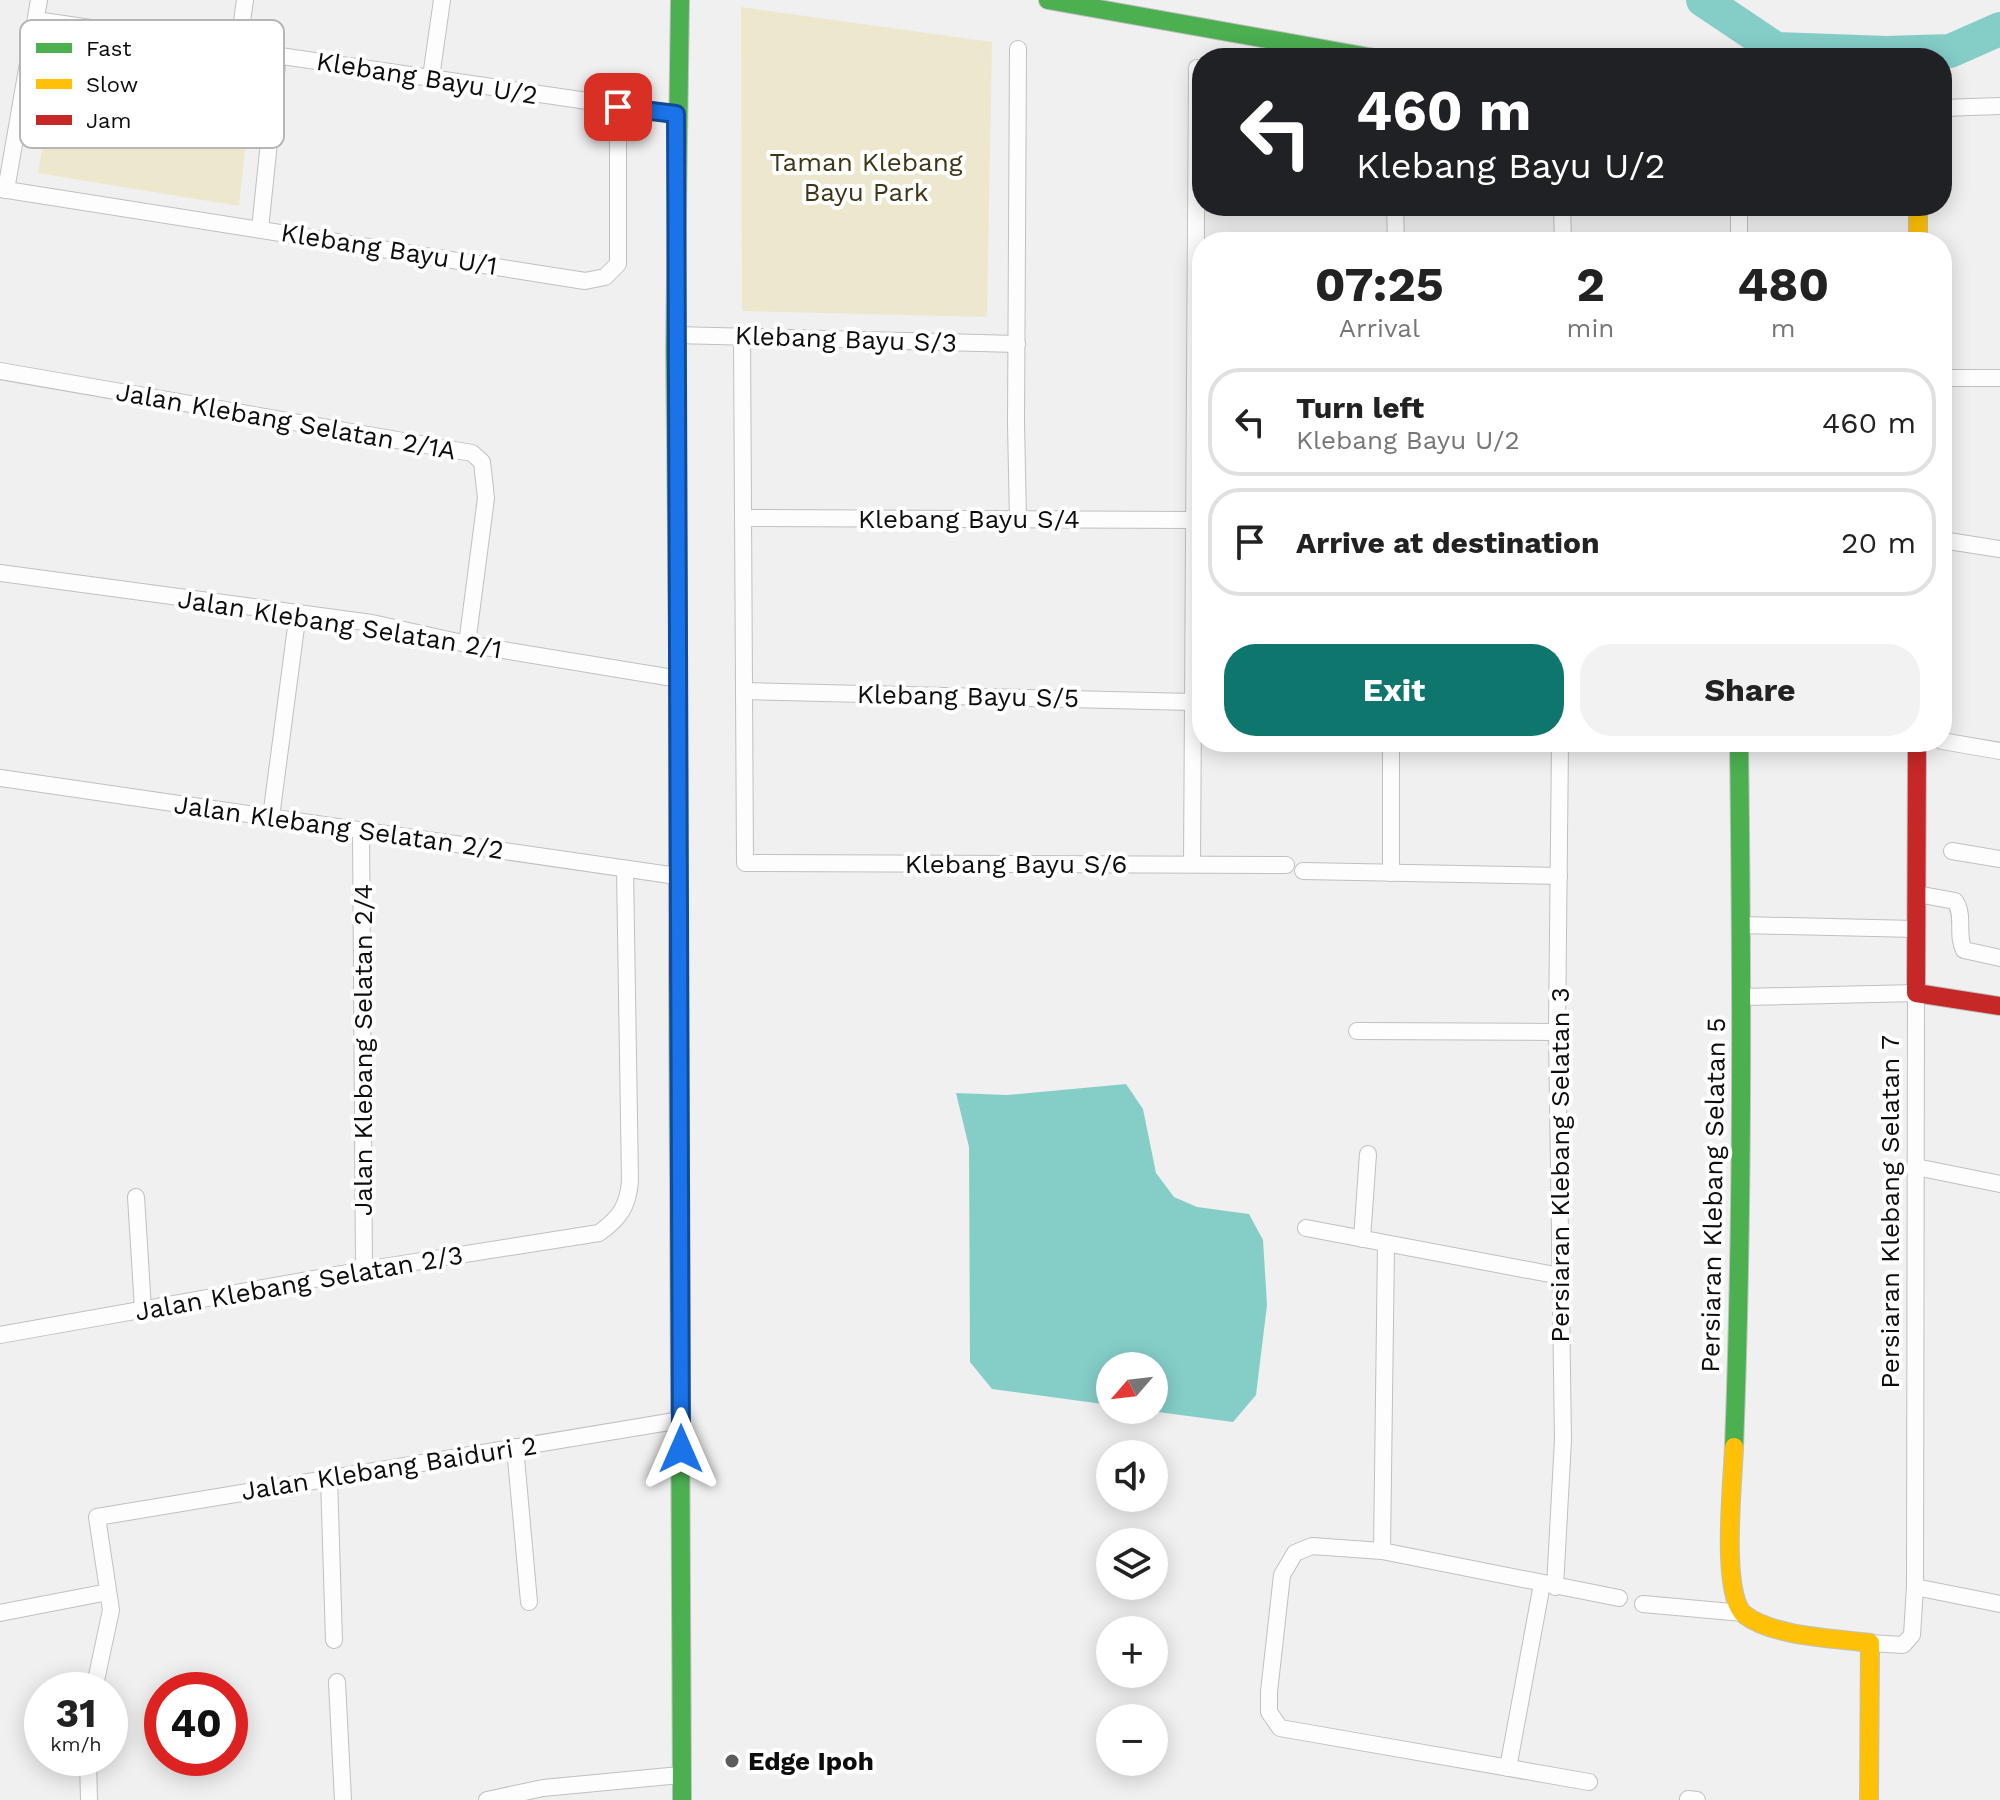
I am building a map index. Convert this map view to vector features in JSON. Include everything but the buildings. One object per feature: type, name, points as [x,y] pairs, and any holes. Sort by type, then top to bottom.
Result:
[{"type":"street","points":[[36,20],[39,0]]},
{"type":"street","points":[[242,20],[245,0]]},
{"type":"street","points":[[431,77],[442,0]]},
{"type":"street","points":[[680,0],[675,335],[682,1800]]},
{"type":"street","points":[[1048,0],[1318,48]]},
{"type":"street","points":[[1018,49],[1018,519]]},
{"type":"street","name":"Klebang Bayu U/2","points":[[284,56],[676,114]]},
{"type":"street","points":[[3,189],[20,102]]},
{"type":"street","points":[[1952,108],[2000,106]]},
{"type":"street","name":"Klebang Bayu U/1","points":[[3,189],[585,281],[605,277],[618,264],[618,107]]},
{"type":"street","points":[[260,229],[268,148]]},
{"type":"street","name":"Klebang Bayu S/3","points":[[675,335],[1017,344]]},
{"type":"street","points":[[742,336],[744,691]]},
{"type":"street","name":"Jalan Klebang Selatan 2/1A","points":[[0,371],[472,453],[482,462],[486,498],[467,644]]},
{"type":"street","points":[[1952,378],[2000,378]]},
{"type":"street","name":"Klebang Bayu S/4","points":[[744,518],[1192,520]]},
{"type":"street","points":[[1952,542],[2000,549]]},
{"type":"street","name":"Jalan Klebang Selatan 2/1","points":[[0,573],[372,623],[467,644],[679,679]]},
{"type":"street","points":[[271,817],[298,612]]},
{"type":"street","name":"Klebang Bayu S/5","points":[[744,691],[1192,702]]},
{"type":"street","name":"Klebang Bayu S/6","points":[[744,691],[745,863],[1286,865]]},
{"type":"street","points":[[1952,743],[2000,751]]},
{"type":"street","points":[[1192,864],[1193,752]]},
{"type":"street","points":[[1391,752],[1391,873]]},
{"type":"street","name":"Persiaran Klebang Selatan 3","points":[[1508,1768],[1548,1586],[1563,1440],[1557,1032],[1560,752]]},
{"type":"street","name":"Persiaran Klebang Selatan 5","points":[[1739,752],[1742,997],[1740,1290],[1730,1573],[1733,1595],[1743,1613]]},
{"type":"street","name":"Persiaran Klebang Selatan 7","points":[[1870,1643],[1903,1645],[1912,1635],[1915,1587],[1917,752]]},
{"type":"street","name":"Jalan Klebang Selatan 2/2","points":[[0,778],[677,876]]},
{"type":"street","name":"Jalan Klebang Selatan 2/4","points":[[361,830],[364,1270]]},
{"type":"street","points":[[1952,851],[2000,859]]},
{"type":"street","name":"Jalan Klebang Selatan 2/3","points":[[0,1335],[364,1270],[599,1233],[614,1222],[624,1210],[630,1181],[625,869]]},
{"type":"street","points":[[1303,871],[1559,876]]},
{"type":"street","points":[[1917,894],[1955,901],[1959,907],[1960,941],[1964,950],[2000,958]]},
{"type":"street","points":[[1740,925],[1916,929]]},
{"type":"street","points":[[1742,997],[1916,993],[2000,1006]]},
{"type":"street","points":[[1357,1031],[1557,1032]]},
{"type":"street","points":[[1362,1239],[1368,1154]]},
{"type":"street","points":[[1916,1167],[2000,1184]]},
{"type":"street","points":[[136,1197],[143,1309]]},
{"type":"street","points":[[1306,1228],[1560,1276]]},
{"type":"street","points":[[1382,1551],[1386,1245]]},
{"type":"street","name":"Jalan Klebang Baiduri 2","points":[[108,1592],[97,1517],[681,1420]]},
{"type":"street","points":[[515,1447],[529,1602]]},
{"type":"street","points":[[329,1478],[334,1640]]},
{"type":"street","points":[[1589,1782],[1280,1728],[1269,1712],[1269,1692],[1282,1575],[1295,1553],[1312,1546],[1382,1551],[1619,1598]]},
{"type":"street","points":[[1915,1587],[2000,1604]]},
{"type":"street","points":[[0,1613],[108,1592],[111,1610],[98,1672]]},
{"type":"street","points":[[1643,1604],[1743,1613],[1772,1627],[1870,1643],[1869,1800]]},
{"type":"street","points":[[337,1682],[343,1800]]},
{"type":"street","points":[[487,1800],[680,1775]]},
{"type":"street","points":[[88,1776],[89,1800]]},
{"type":"green space","name":"Taman Klebang Bayu Park","points":[[741,7],[992,42],[987,317],[742,311]]},
{"type":"green space","points":[[42,148],[245,148],[239,206],[38,173]]},
{"type":"water","points":[[1126,1084],[1143,1109],[1156,1173],[1174,1197],[1197,1207],[1249,1214],[1263,1240],[1267,1305],[1256,1395],[1233,1422],[1168,1413],[1168,1352],[1096,1352],[1096,1403],[992,1389],[970,1362],[969,1147],[956,1093],[1007,1095]]},
{"type":"waterway","points":[[1703,0],[1775,48]]},
{"type":"waterway","points":[[1952,50],[2000,29]]},
{"type":"traffic: fast","points":[[678,621],[675,350],[680,0]]},
{"type":"traffic: fast","points":[[1048,0],[1318,48]]},
{"type":"traffic: fast","points":[[1734,1447],[1741,1094],[1739,752]]},
{"type":"traffic: fast","points":[[678,980],[682,1800]]},
{"type":"traffic: slow","points":[[1918,216],[1918,232]]},
{"type":"traffic: slow","points":[[1734,1447],[1730,1563],[1737,1604],[1745,1615],[1772,1628],[1870,1643],[1869,1800]]},
{"type":"traffic: jam","points":[[678,621],[678,980]]},
{"type":"traffic: jam","points":[[1917,752],[1916,993],[2000,1006]]},
{"type":"place","name":"Edge Ipoh","points":[[732,1761]]},
{"type":"route","points":[[618,107],[676,114],[681,1449]]}]
